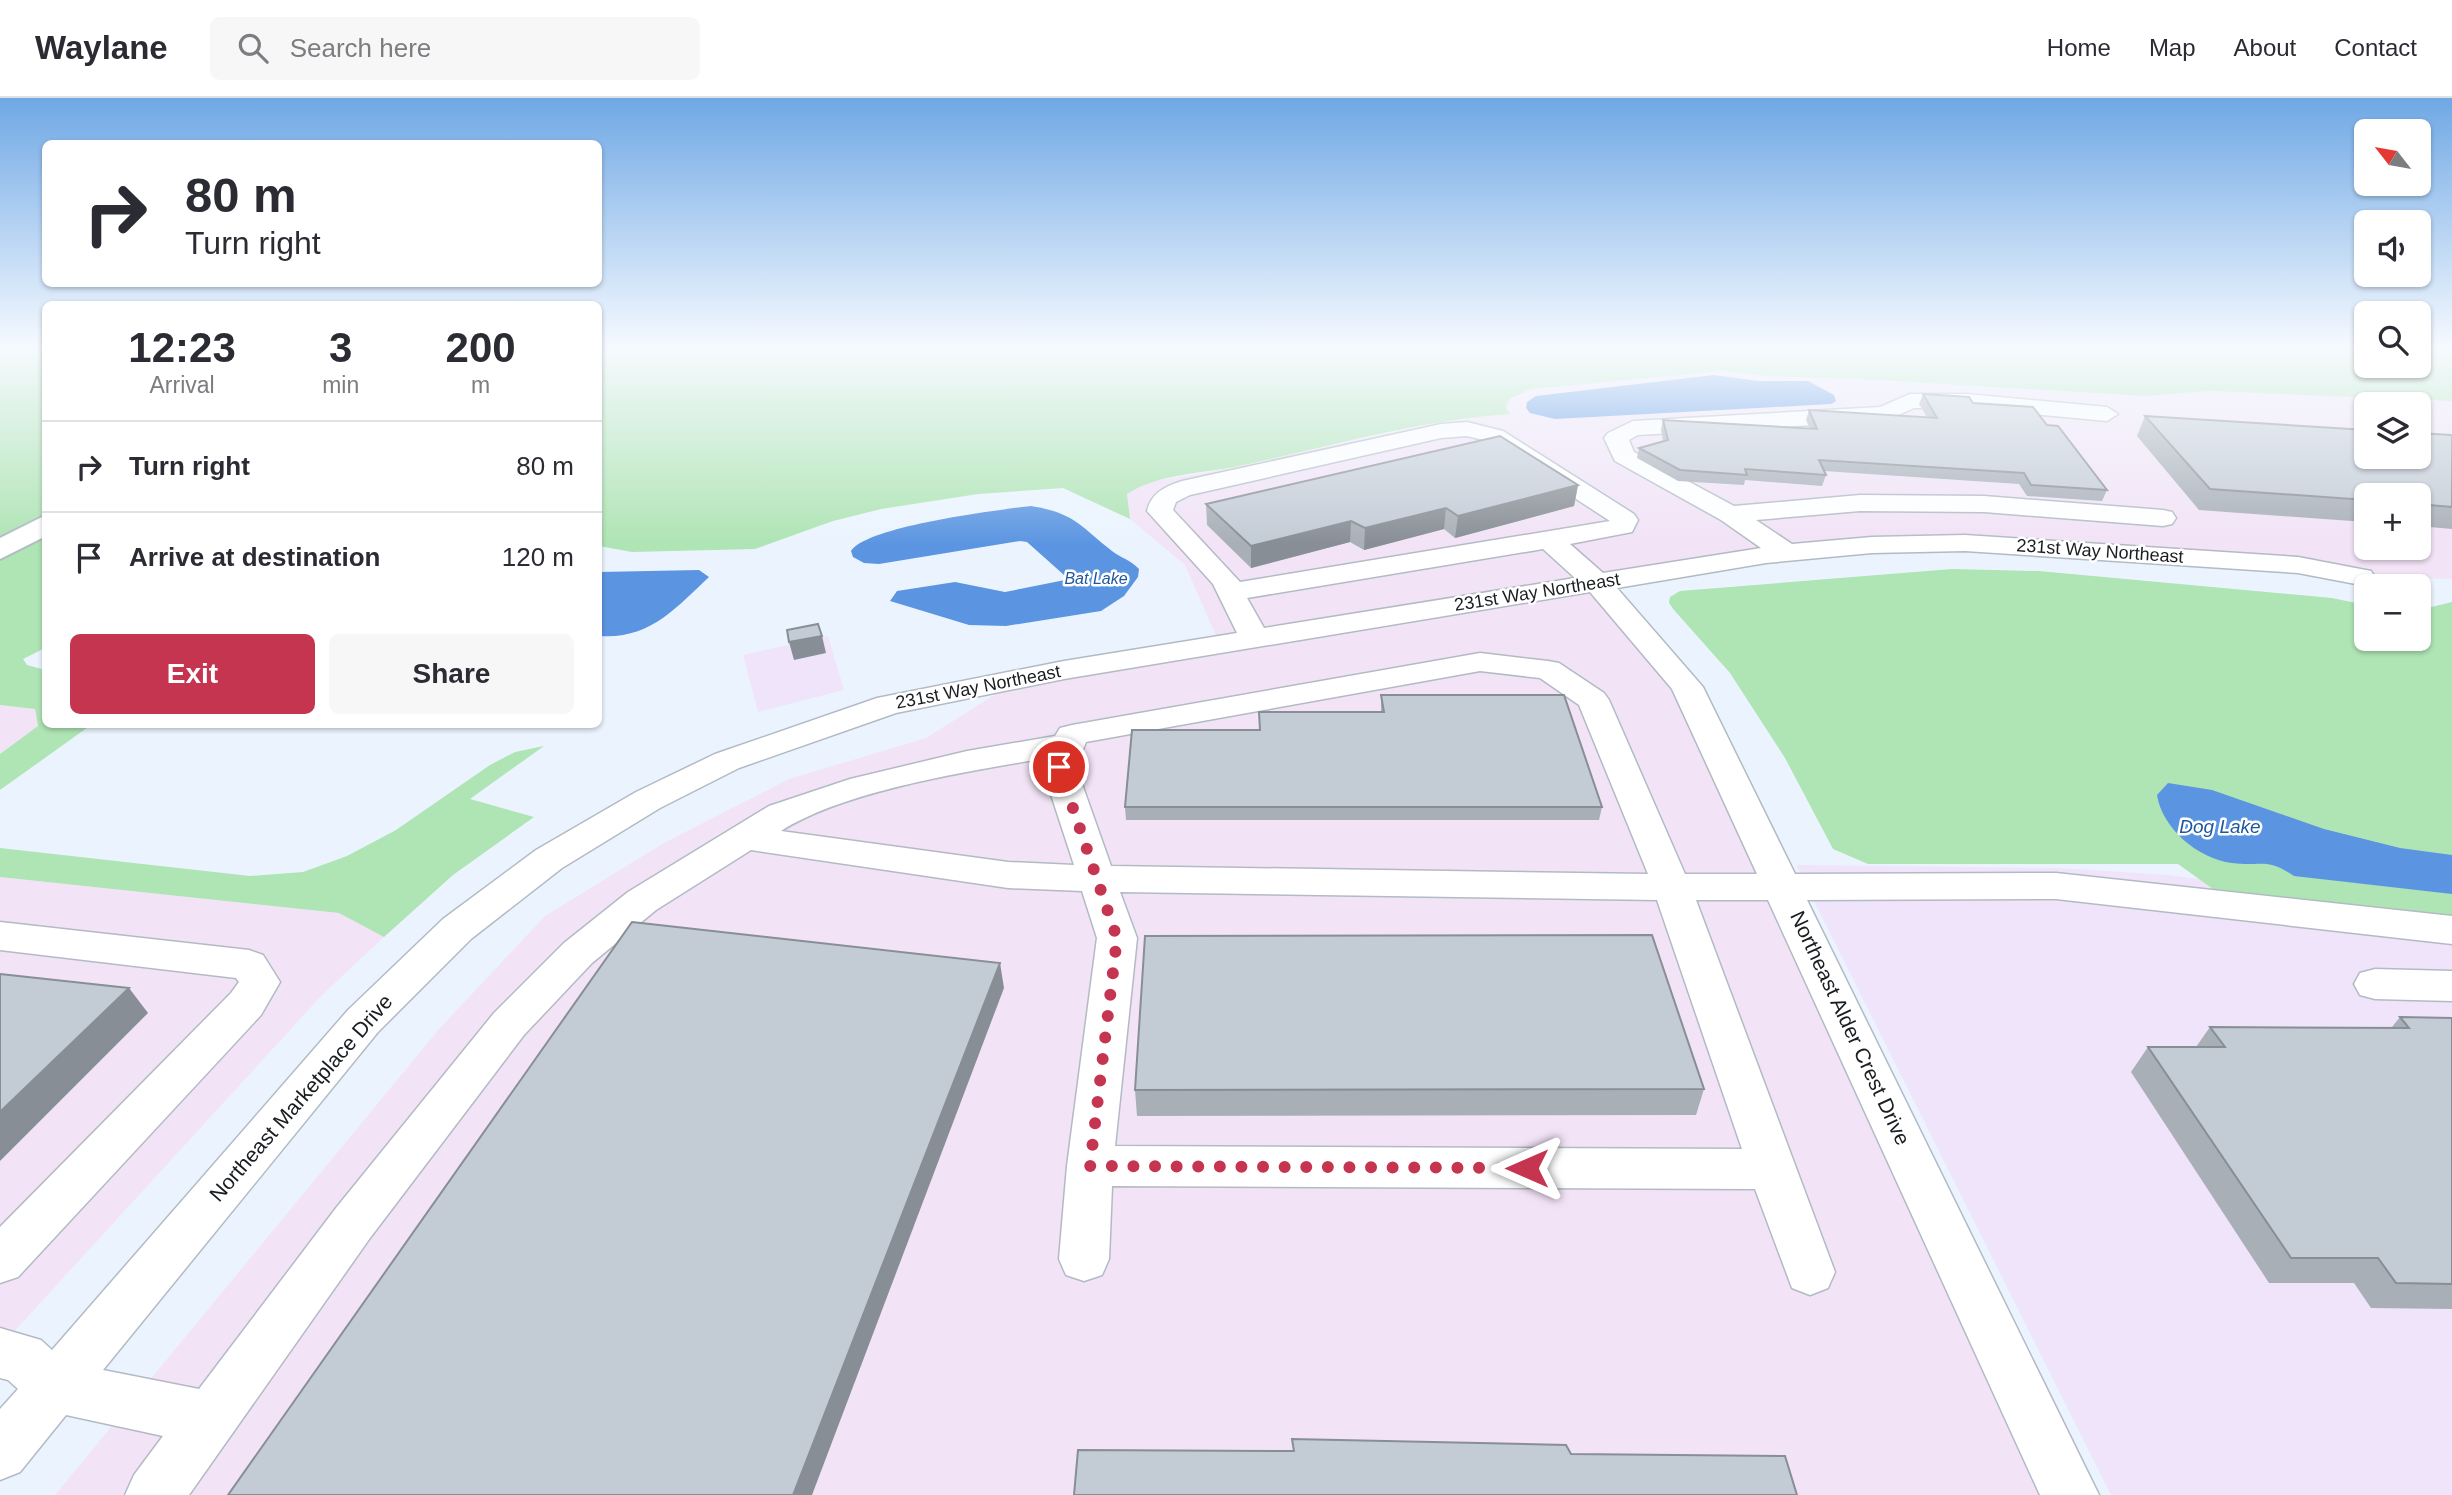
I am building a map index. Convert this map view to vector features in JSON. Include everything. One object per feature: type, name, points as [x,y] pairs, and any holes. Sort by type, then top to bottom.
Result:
[{"type":"main road","points":[[0,550],[42,526]]},
{"type":"street","points":[[1787,553],[1730,514],[1624,456],[1616,438],[1633,428],[1887,413]]},
{"type":"street","points":[[2098,413],[2107,414]]},
{"type":"street","points":[[1230,592],[1549,540],[1623,526],[1625,520],[1495,436],[1467,429],[1441,430],[1182,489],[1167,496],[1160,504],[1160,511],[1216,568],[1256,639]]},
{"type":"street","points":[[1730,514],[1860,503],[1970,504],[2101,511],[2163,518]]},
{"type":"street","name":"Northeast Alder Crest Drive","points":[[1549,540],[1598,582],[1640,626],[1687,687],[2070,1495]]},
{"type":"street","name":"231st Way Northeast","points":[[727,761],[888,705],[1064,670],[1787,553],[1872,545],[1965,543],[2298,565],[2354,576]]},
{"type":"street","points":[[1084,1259],[1090,1166],[1117,938],[1059,767],[1072,736],[1480,662],[1548,670],[1592,700],[1672,887],[1810,1272]]},
{"type":"street","points":[[154,1495],[353,1223],[509,1024],[578,953],[642,901],[782,814],[850,790],[967,761],[1068,744]]},
{"type":"street","name":"Northeast Marketplace Drive","points":[[0,1452],[363,1021],[457,929],[549,859],[621,814],[727,761]]},
{"type":"street","points":[[743,837],[1008,875],[1097,879],[1672,887],[2056,886],[2452,930]]},
{"type":"street","points":[[0,936],[249,965],[260,982],[246,1004],[0,1261]]},
{"type":"street","points":[[2375,984],[2452,986]]},
{"type":"street","points":[[1090,1166],[1772,1169]]},
{"type":"street","points":[[0,1353],[22,1357],[55,1387],[210,1418]]},
{"type":"shaded area","points":[[1510,413],[2354,413],[2354,469],[2431,469],[2431,413],[2452,413],[2452,579],[2431,579],[2431,574],[2354,575],[2329,570],[1872,545],[1599,582],[1687,687],[2070,1495],[55,1495],[440,1028],[545,916],[664,843],[789,779],[926,738],[1021,678],[1220,645],[1185,565],[1130,519],[1127,494],[1146,482],[1209,472],[1466,416]]},
{"type":"shaded area","points":[[828,636],[844,690],[758,712],[743,655]]},
{"type":"shaded area","points":[[0,705],[35,709],[38,726],[0,754]]},
{"type":"shaded area","points":[[1796,865],[2060,868],[2168,875],[2294,891],[2452,906],[2452,1495],[2111,1495]]},
{"type":"shaded area","points":[[0,877],[339,913],[384,937],[322,995],[0,1347]]},
{"type":"green space","points":[[0,413],[42,413],[42,650],[23,659],[27,665],[42,669],[42,728],[87,728],[0,790],[0,754],[38,726],[35,709],[0,705]]},
{"type":"green space","points":[[602,413],[1510,414],[1408,428],[1239,466],[1167,478],[1127,494],[1130,519],[1063,488],[978,494],[881,509],[833,521],[755,549],[632,552],[602,547]]},
{"type":"green space","points":[[1952,569],[2039,571],[2332,598],[2354,603],[2354,651],[2431,651],[2431,607],[2452,602],[2452,930],[2234,904],[2178,864],[1868,864],[1833,849],[1785,758],[1730,673],[1669,603],[1670,597],[1680,591]]},
{"type":"green space","points":[[544,746],[470,799],[534,817],[453,875],[384,937],[339,913],[0,877],[0,848],[250,876],[303,872],[347,856],[396,830],[490,765],[515,752]]},
{"type":"water","points":[[1531,413],[1662,413],[1555,419]]},
{"type":"water","name":"Bat Lake","points":[[1031,506],[1068,517],[1136,566],[1139,569],[1138,577],[1124,596],[1101,611],[1006,626],[969,625],[890,601],[897,591],[955,582],[1005,592],[1065,580],[1064,575],[1027,542],[1020,541],[879,564],[864,563],[853,557],[851,551],[862,542],[906,527],[964,515]]},
{"type":"water","points":[[699,570],[709,577],[660,620],[633,633],[602,636],[602,572]]},
{"type":"water","name":"Dog Lake","points":[[2168,783],[2212,790],[2324,829],[2400,848],[2452,855],[2452,894],[2294,876],[2270,865],[2219,860],[2184,840],[2166,819],[2157,795]]},
{"type":"building","points":[[1810,413],[1937,418],[1934,413],[2038,413],[2047,425],[2058,426],[2107,490],[2031,485],[2024,473],[1819,460],[1826,475],[1745,469],[1747,475],[1680,470],[1639,448],[1668,440],[1663,420],[1817,429]]},
{"type":"building","points":[[2145,416],[2354,429],[2354,469],[2431,469],[2431,434],[2452,435],[2452,507],[2431,505],[2431,483],[2354,483],[2354,499],[2210,489]]},
{"type":"building","points":[[1500,436],[1578,485],[1458,516],[1446,508],[1365,528],[1351,521],[1251,546],[1206,504]]},
{"type":"building","points":[[818,624],[822,636],[789,642],[787,630]]},
{"type":"building","points":[[1381,695],[1564,695],[1602,807],[1125,807],[1132,730],[1260,730],[1259,712],[1384,712]]},
{"type":"building","points":[[632,922],[1000,963],[793,1495],[228,1495]]},
{"type":"building","points":[[1652,935],[1704,1089],[1135,1090],[1145,936]]},
{"type":"building","points":[[0,974],[129,988],[0,1112]]},
{"type":"building","points":[[2400,1017],[2452,1018],[2452,1284],[2396,1283],[2378,1258],[2291,1258],[2148,1047],[2225,1047],[2210,1027],[2409,1028]]},
{"type":"building","points":[[1292,1439],[1566,1445],[1571,1454],[1785,1456],[1797,1495],[1074,1495],[1078,1450],[1294,1451]]},
{"type":"route","points":[[1059,767],[1117,938],[1090,1166],[1527,1168]]}]
